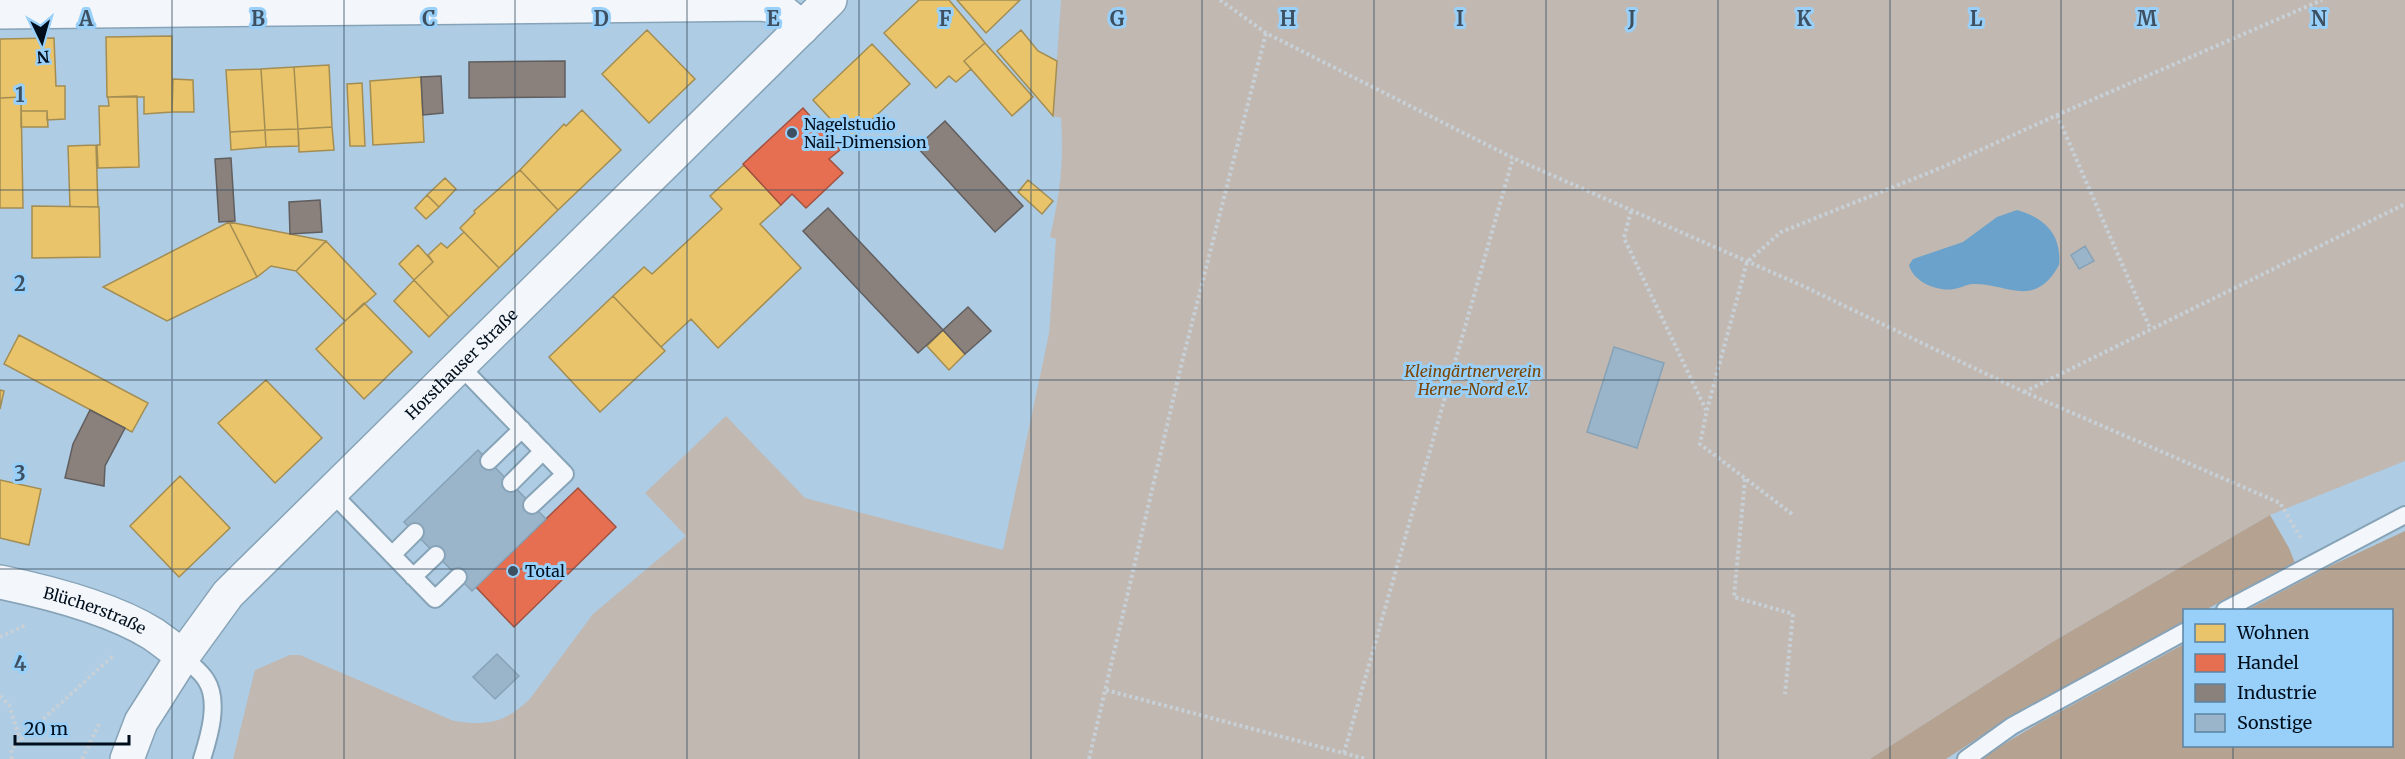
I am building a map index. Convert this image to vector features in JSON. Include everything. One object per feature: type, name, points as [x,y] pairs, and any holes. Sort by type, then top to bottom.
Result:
[{"type":"main road","name":"Horsthauser Straße","points":[[127,759],[141,722],[183,656],[228,594],[830,0]]},
{"type":"main road","points":[[0,12],[491,3],[762,4],[777,7],[802,28]]},
{"type":"main road","name":"Blücherstraße","points":[[0,582],[40,590],[101,610],[152,634],[183,656]]},
{"type":"lane","points":[[460,366],[565,474],[532,505]]},
{"type":"lane","points":[[489,461],[522,429]]},
{"type":"lane","points":[[511,483],[543,452]]},
{"type":"lane","points":[[331,492],[435,599],[458,577]]},
{"type":"lane","points":[[2227,609],[2405,515]]},
{"type":"lane","points":[[392,555],[415,532]]},
{"type":"lane","points":[[413,577],[436,555]]},
{"type":"lane","points":[[1966,759],[2012,726],[2183,633]]},
{"type":"lane","points":[[183,656],[207,681],[213,706],[211,730],[202,759]]},
{"type":"path","points":[[1220,0],[1266,33],[1513,158],[1747,262],[2024,392],[2280,503],[2314,562]]},
{"type":"path","points":[[1792,514],[1700,444],[1747,262],[1780,232],[1942,167],[2322,0]]},
{"type":"path","points":[[1089,759],[1181,366],[1266,33]]},
{"type":"path","points":[[2058,115],[2150,328]]},
{"type":"path","points":[[1344,753],[1513,158]]},
{"type":"path","points":[[2024,392],[2405,204]]},
{"type":"path","points":[[1631,211],[1624,238],[1707,410]]},
{"type":"path","points":[[1745,478],[1734,597],[1793,614],[1785,694]]},
{"type":"path","points":[[12,759],[11,750],[118,651],[133,625]]},
{"type":"path","points":[[1107,690],[1366,759]]},
{"type":"path","points":[[0,696],[9,705],[21,740]]},
{"type":"green space","name":"Kleingärtnerverein Herne-Nord e.V.","points":[[1061,0],[2405,0],[2405,461],[2270,515],[2054,641],[1870,759],[233,759],[255,670],[290,655],[300,655],[454,721],[486,723],[503,718],[520,708],[529,700],[593,614],[686,536],[645,493],[726,416],[805,498],[1003,550],[1049,334],[1056,239],[1050,237],[1059,192],[1061,165],[1061,118],[1053,116]]},
{"type":"shaded area","points":[[2270,515],[2295,563],[2207,609],[2183,609],[2183,623],[2018,712],[1946,759],[1870,759],[2054,641]]},
{"type":"shaded area","points":[[2405,531],[2405,759],[1979,759],[2039,723],[2183,645],[2183,747],[2393,747],[2393,609],[2249,609],[2328,567]]},
{"type":"water","points":[[2017,210],[2043,223],[2050,229],[2058,245],[2059,265],[2050,279],[2040,287],[2030,291],[2020,291],[1972,284],[1948,290],[1921,281],[1911,271],[1909,265],[1913,259],[1963,242],[1997,217]]},
{"type":"building: Wohnen","points":[[919,0],[949,0],[985,43],[964,61],[971,69],[956,82],[949,76],[936,88],[884,33]]},
{"type":"building: Wohnen","points":[[957,0],[1020,0],[986,33]]},
{"type":"building: Wohnen","points":[[647,30],[695,79],[649,123],[602,74]]},
{"type":"building: Wohnen","points":[[1021,30],[1038,51],[1057,61],[1053,116],[997,51]]},
{"type":"building: Wohnen","points":[[172,36],[172,112],[144,114],[144,97],[107,97],[106,37]]},
{"type":"building: Wohnen","points":[[54,38],[56,86],[65,86],[65,119],[47,120],[47,111],[21,111],[21,97],[0,98],[0,39]]},
{"type":"building: Wohnen","points":[[985,43],[1033,97],[1012,116],[964,61]]},
{"type":"building: Wohnen","points":[[872,44],[910,84],[850,140],[813,100]]},
{"type":"building: Wohnen","points":[[329,65],[332,127],[298,129],[294,67]]},
{"type":"building: Wohnen","points":[[294,67],[298,129],[265,130],[261,69]]},
{"type":"building: Wohnen","points":[[261,69],[265,130],[230,132],[226,70]]},
{"type":"building: Wohnen","points":[[421,77],[424,142],[373,145],[370,81]]},
{"type":"building: Wohnen","points":[[173,79],[193,80],[194,112],[172,112]]},
{"type":"building: Wohnen","points":[[362,83],[365,146],[350,146],[347,84]]},
{"type":"building: Wohnen","points":[[137,96],[139,167],[98,168],[99,106],[109,106],[108,97]]},
{"type":"building: Wohnen","points":[[21,97],[23,208],[0,208],[0,98]]},
{"type":"building: Wohnen","points":[[582,110],[621,150],[558,210],[520,170],[564,124],[566,126]]},
{"type":"building: Wohnen","points":[[21,111],[47,111],[48,127],[21,127]]},
{"type":"building: Wohnen","points":[[332,127],[334,150],[299,152],[298,129]]},
{"type":"building: Wohnen","points":[[298,129],[299,146],[266,147],[265,130]]},
{"type":"building: Wohnen","points":[[265,130],[266,147],[231,150],[230,132]]},
{"type":"building: Wohnen","points":[[96,145],[98,207],[70,207],[68,146]]},
{"type":"building: Wohnen","points":[[744,165],[781,205],[760,224],[801,268],[718,348],[691,319],[661,347],[613,296],[644,267],[652,274],[722,209],[710,196]]},
{"type":"building: Wohnen","points":[[520,170],[558,210],[499,268],[460,228],[475,213],[474,211]]},
{"type":"building: Wohnen","points":[[445,178],[456,189],[439,207],[427,195]]},
{"type":"building: Wohnen","points":[[1028,180],[1053,201],[1042,214],[1018,192]]},
{"type":"building: Wohnen","points":[[427,195],[439,207],[426,219],[415,208]]},
{"type":"building: Wohnen","points":[[32,206],[99,207],[100,257],[32,258]]},
{"type":"building: Wohnen","points":[[229,222],[257,277],[167,321],[103,287]]},
{"type":"building: Wohnen","points":[[229,222],[326,241],[296,271],[271,266],[257,277]]},
{"type":"building: Wohnen","points":[[464,232],[499,268],[449,317],[414,280],[433,262],[428,255],[441,243],[447,248]]},
{"type":"building: Wohnen","points":[[326,241],[376,294],[345,321],[296,271]]},
{"type":"building: Wohnen","points":[[418,245],[433,262],[414,280],[399,264]]},
{"type":"building: Wohnen","points":[[414,280],[449,317],[429,337],[394,301]]},
{"type":"building: Wohnen","points":[[613,296],[665,351],[600,412],[549,357]]},
{"type":"building: Wohnen","points":[[364,303],[412,352],[364,399],[316,349]]},
{"type":"building: Wohnen","points":[[943,330],[965,354],[949,370],[927,346]]},
{"type":"building: Wohnen","points":[[19,335],[148,403],[132,432],[4,364]]},
{"type":"building: Wohnen","points":[[266,380],[322,438],[275,483],[218,423]]},
{"type":"building: Wohnen","points":[[0,390],[4,391],[0,409]]},
{"type":"building: Wohnen","points":[[180,476],[230,528],[179,577],[130,526]]},
{"type":"building: Wohnen","points":[[0,480],[41,489],[29,545],[0,538]]},
{"type":"building: Handel","points":[[803,108],[840,150],[829,159],[843,173],[806,208],[792,194],[781,205],[743,164]]},
{"type":"building: Handel","points":[[578,488],[616,527],[514,627],[476,587],[478,581],[484,575],[488,575]]},
{"type":"building: Industrie","points":[[565,61],[565,97],[469,98],[469,62]]},
{"type":"building: Industrie","points":[[441,76],[443,113],[423,115],[421,77]]},
{"type":"building: Industrie","points":[[945,121],[1023,206],[995,232],[917,147]]},
{"type":"building: Industrie","points":[[231,158],[235,221],[219,222],[215,159]]},
{"type":"building: Industrie","points":[[320,200],[322,232],[290,234],[289,202]]},
{"type":"building: Industrie","points":[[828,208],[943,330],[918,353],[803,231]]},
{"type":"building: Industrie","points":[[968,307],[991,331],[965,354],[943,330]]},
{"type":"building: Industrie","points":[[90,410],[125,428],[105,466],[104,486],[65,478],[73,444]]},
{"type":"building: Sonstige","points":[[2085,246],[2094,261],[2079,269],[2071,255]]},
{"type":"building: Sonstige","points":[[1614,347],[1664,363],[1637,448],[1587,432]]},
{"type":"building: Sonstige","points":[[478,450],[546,519],[472,591],[404,522]]},
{"type":"building: Sonstige","points":[[497,654],[519,676],[495,699],[473,677]]},
{"type":"place","name":"Nagelstudio Nail-Dimension","points":[[792,133]]},
{"type":"place","name":"Total","points":[[513,571]]}]
